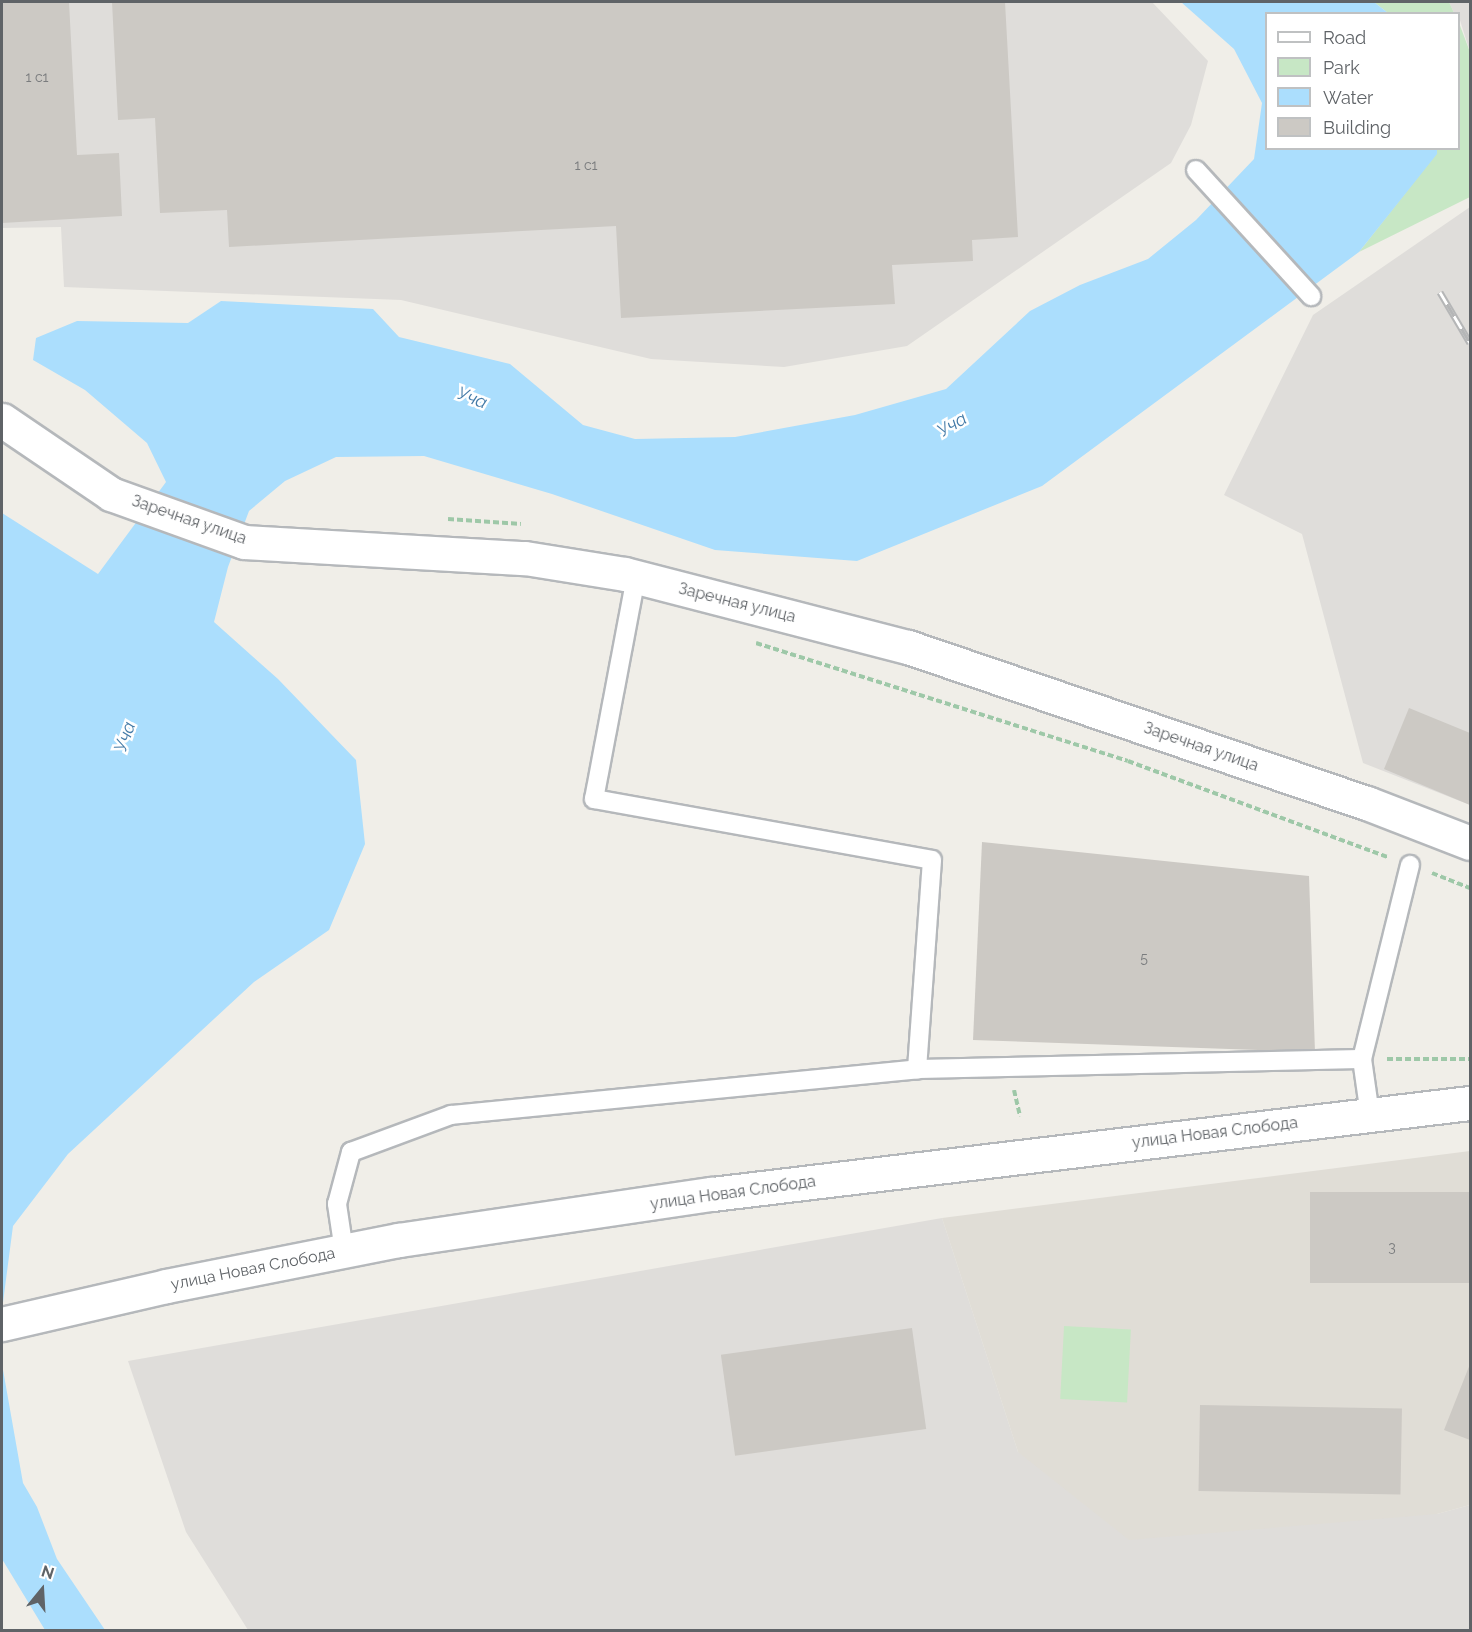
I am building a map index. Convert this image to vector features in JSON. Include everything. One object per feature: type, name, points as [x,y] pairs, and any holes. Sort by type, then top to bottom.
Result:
[{"type":"main road","name":"Заречная улица","points":[[2,420],[111,494],[244,542],[525,558],[636,577],[908,647],[1367,803],[1470,843]]},
{"type":"main road","name":"улица Новая Слобода","points":[[2,1324],[344,1251],[712,1194],[1470,1103]]},
{"type":"lane","points":[[1196,170],[1311,296]]},
{"type":"lane","points":[[636,577],[594,800],[932,860],[916,1069]]},
{"type":"lane","points":[[1370,1115],[1362,1059],[1410,865]]},
{"type":"lane","points":[[344,1251],[337,1204],[351,1152],[451,1115],[916,1069],[1362,1059]]},
{"type":"path","points":[[746,640],[1128,761],[1470,888]]},
{"type":"path","points":[[1362,1059],[1470,1059]]},
{"type":"shaded area","points":[[2,2],[1152,2],[1208,61],[1191,125],[1171,163],[907,346],[784,367],[651,359],[401,300],[64,287],[61,227],[2,228]]},
{"type":"shaded area","points":[[1449,2],[1470,2],[1470,52],[1460,20],[1460,12],[1454,12]]},
{"type":"shaded area","points":[[1470,207],[1470,805],[1363,763],[1302,534],[1224,495],[1313,315]]},
{"type":"shaded area","points":[[1470,1151],[1470,1505],[1437,1514],[1129,1540],[1018,1452],[942,1218]]},
{"type":"shaded area","points":[[942,1218],[1018,1452],[1437,1514],[1470,1505],[1470,1630],[248,1630],[186,1532],[128,1361]]},
{"type":"green space","points":[[1374,2],[1449,2],[1454,12],[1387,12]]},
{"type":"green space","points":[[1460,26],[1470,52],[1470,197],[1359,252],[1437,150],[1460,150]]},
{"type":"green space","points":[[1064,1326],[1131,1330],[1127,1402],[1060,1399]]},
{"type":"water","name":"Уча","points":[[1181,2],[1374,2],[1387,12],[1265,12],[1265,150],[1437,150],[1437,154],[1359,252],[1042,486],[857,561],[715,550],[552,494],[424,456],[336,457],[285,481],[249,511],[228,567],[214,622],[278,679],[356,760],[365,844],[329,930],[254,982],[68,1154],[13,1226],[2,1310],[2,513],[98,574],[166,482],[147,443],[85,390],[33,360],[36,338],[77,321],[188,323],[221,301],[373,309],[399,337],[510,364],[583,425],[635,439],[735,437],[855,415],[946,389],[1030,311],[1080,285],[1148,259],[1196,220],[1254,159],[1262,103],[1234,49]]},
{"type":"water","points":[[2,1364],[23,1483],[37,1507],[57,1559],[105,1630],[45,1630],[2,1559]]},
{"type":"building","points":[[2,2],[69,2],[77,155],[119,153],[122,216],[2,223]]},
{"type":"building","points":[[112,2],[1005,2],[1018,237],[972,240],[973,261],[892,265],[895,304],[621,318],[616,226],[229,247],[227,210],[160,213],[155,118],[118,120]]},
{"type":"building","points":[[1409,708],[1470,733],[1470,805],[1384,769]]},
{"type":"building","points":[[982,842],[1309,876],[1315,1052],[973,1040]]},
{"type":"building","points":[[1310,1192],[1470,1192],[1470,1283],[1310,1283]]},
{"type":"building","points":[[912,1328],[926,1429],[735,1456],[721,1355]]},
{"type":"building","points":[[1470,1364],[1470,1440],[1444,1430]]},
{"type":"building","points":[[1200,1405],[1402,1409],[1400,1495],[1198,1491]]},
{"type":"railway","points":[[1440,292],[1470,343]]}]
